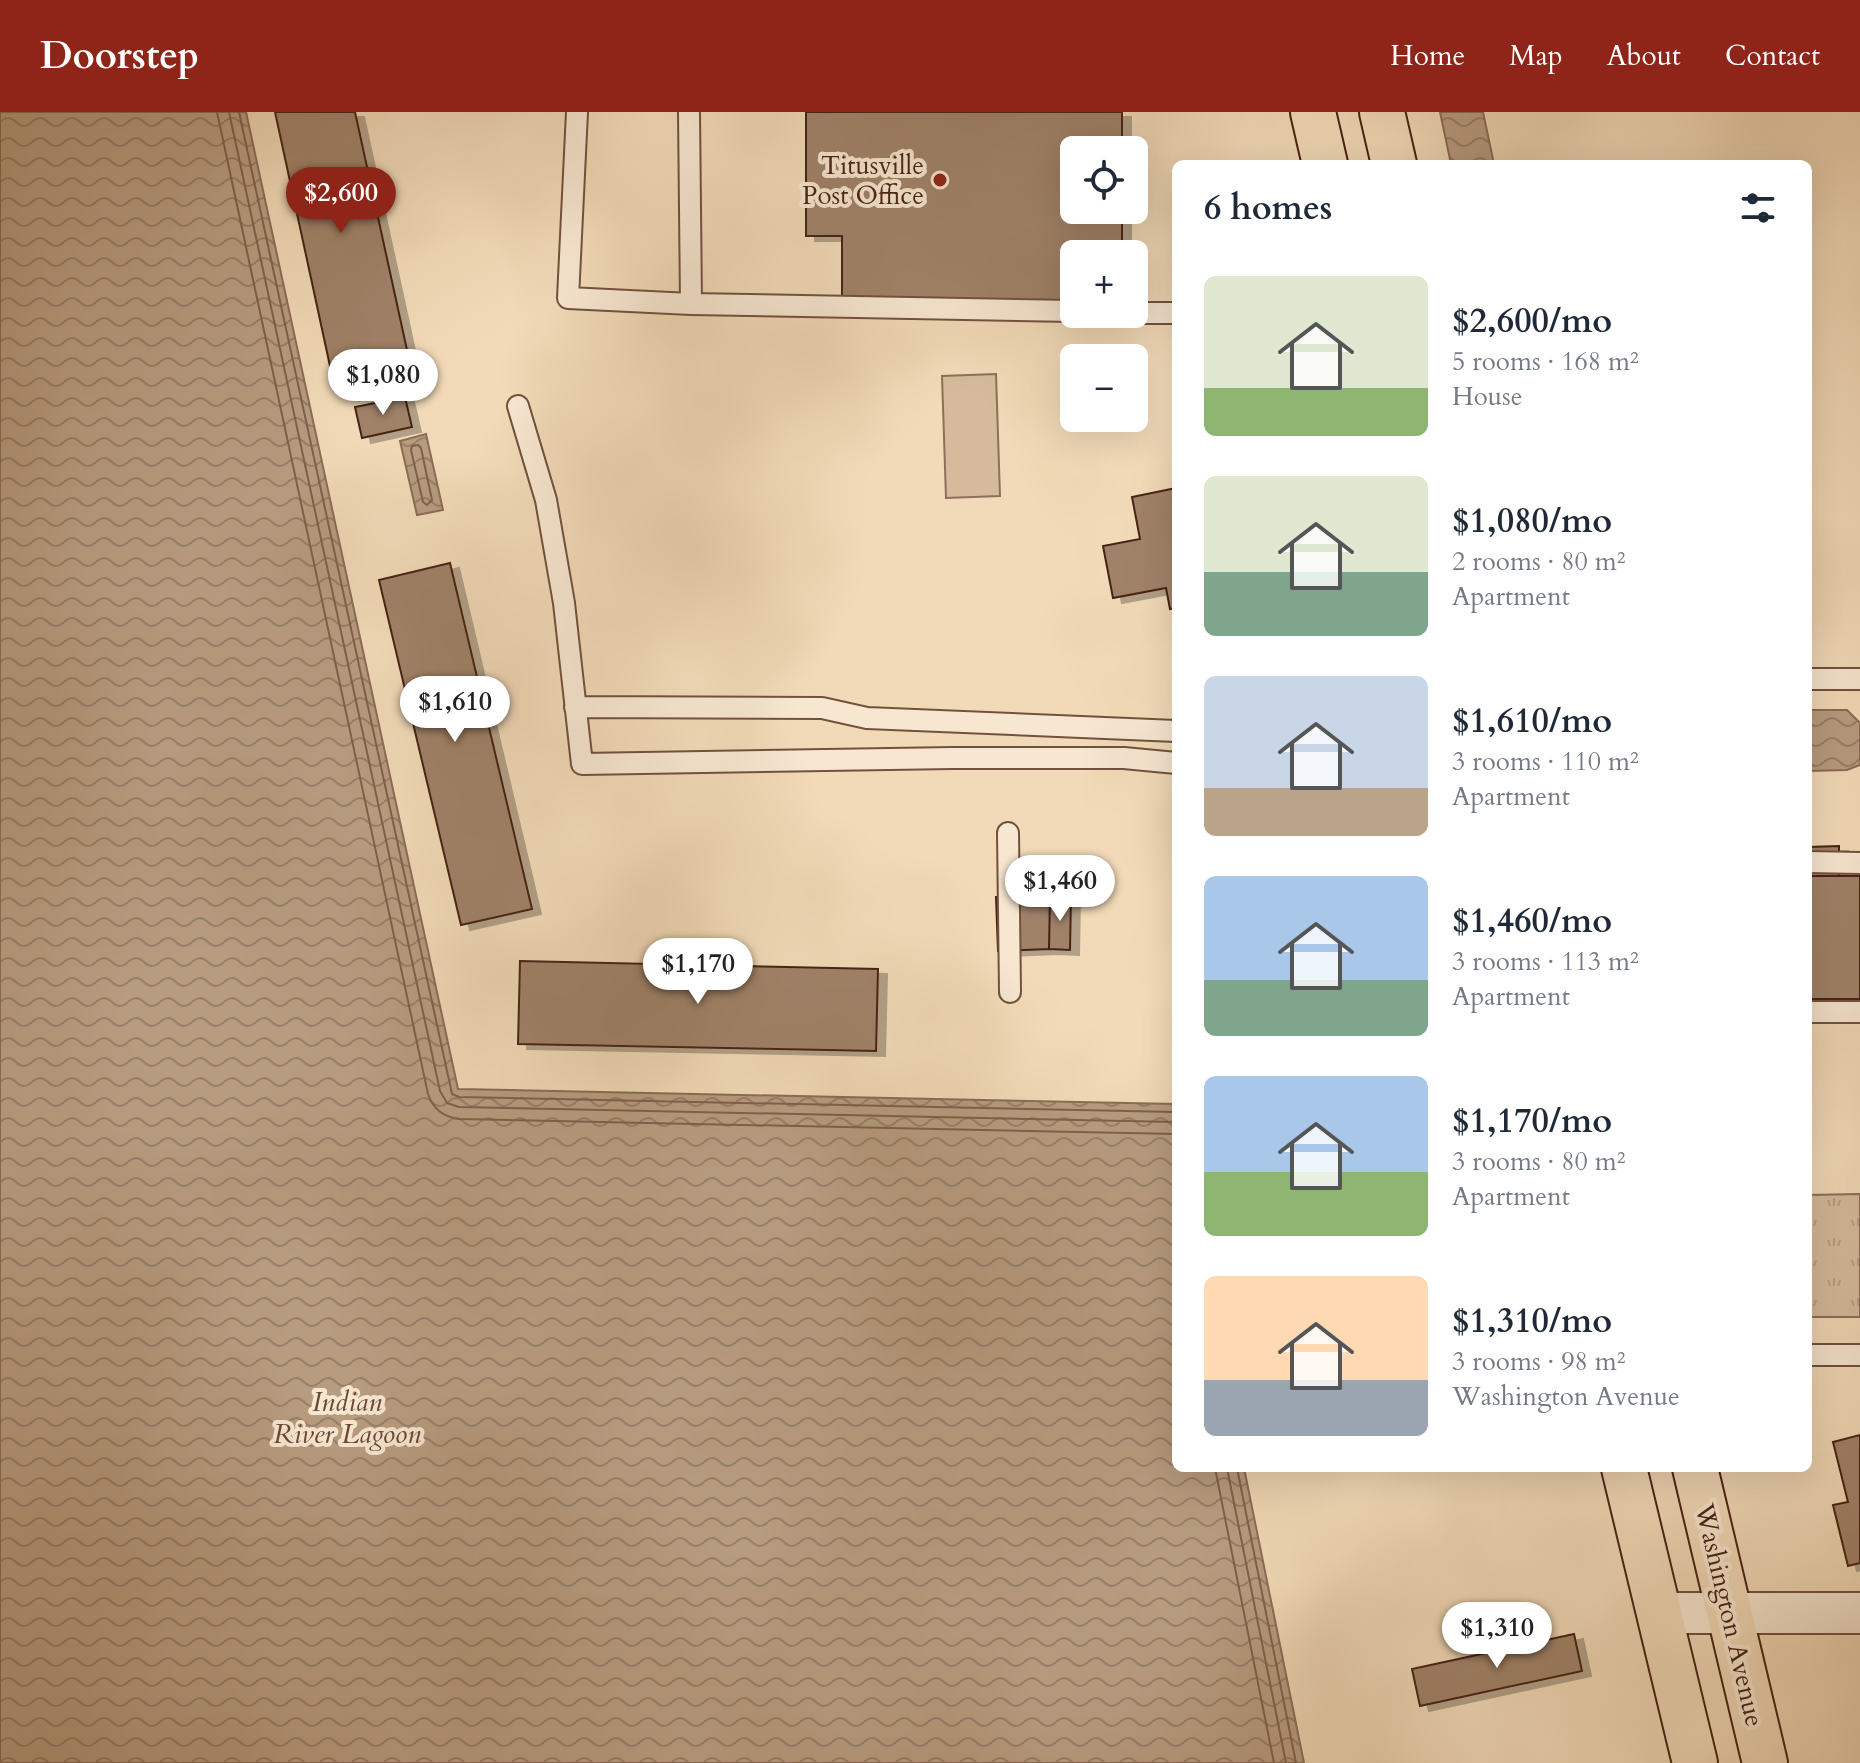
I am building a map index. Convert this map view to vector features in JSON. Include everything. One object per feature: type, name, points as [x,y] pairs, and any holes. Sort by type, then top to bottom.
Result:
[{"type":"main road","points":[[1313,112],[1324,160]]},
{"type":"main road","points":[[1382,112],[1393,160]]},
{"type":"main road","points":[[1625,1472],[1695,1763]]},
{"type":"main road","name":"Washington Avenue","points":[[1696,1472],[1765,1763]]},
{"type":"street","points":[[1659,1613],[1860,1613]]},
{"type":"lane","points":[[577,112],[568,298],[691,304],[1060,311]]},
{"type":"lane","points":[[689,112],[691,304]]},
{"type":"lane","points":[[1148,313],[1172,313]]},
{"type":"lane","points":[[518,406],[546,500],[564,603],[582,764],[1124,758],[1172,763]]},
{"type":"lane","points":[[1812,679],[1860,679]]},
{"type":"lane","points":[[575,707],[822,708],[867,718],[1172,731]]},
{"type":"lane","points":[[1012,722],[1012,759]]},
{"type":"lane","points":[[1122,727],[1124,758]]},
{"type":"lane","points":[[1008,833],[1010,992]]},
{"type":"lane","points":[[1812,862],[1860,863]]},
{"type":"lane","points":[[1812,1012],[1860,1012]]},
{"type":"lane","points":[[1812,1355],[1860,1355]]},
{"type":"green space","points":[[996,374],[1000,496],[946,498],[942,376]]},
{"type":"green space","points":[[1860,1194],[1860,1317],[1812,1317],[1812,1195]]},
{"type":"water","name":"Indian River Lagoon","points":[[0,112],[246,112],[458,1089],[1172,1104],[1172,1472],[1245,1472],[1304,1763],[0,1763]]},
{"type":"water","points":[[1440,112],[1483,112],[1493,160],[1450,160]]},
{"type":"water","points":[[426,434],[443,510],[417,515],[400,441]]},
{"type":"water","points":[[1812,710],[1847,710],[1860,723],[1860,765],[1847,770],[1812,771]]},
{"type":"building","points":[[275,112],[355,112],[407,350],[330,366]]},
{"type":"building","name":"Titusville Post Office","points":[[806,112],[1122,112],[1122,136],[1060,136],[1060,224],[1122,224],[1122,240],[1060,240],[1060,305],[842,305],[842,236],[806,236]]},
{"type":"building","points":[[405,397],[412,427],[362,438],[355,407]]},
{"type":"building","points":[[1172,489],[1172,609],[1166,588],[1113,598],[1103,546],[1140,539],[1132,497]]},
{"type":"building","points":[[450,563],[532,909],[461,925],[379,580]]},
{"type":"building","points":[[1839,846],[1839,876],[1812,876],[1812,847]]},
{"type":"building","points":[[1812,876],[1860,876],[1860,999],[1812,999]]},
{"type":"building","points":[[1050,896],[1071,896],[1070,950],[1049,949]]},
{"type":"building","points":[[1050,896],[1049,949],[998,951],[996,897]]},
{"type":"building","points":[[520,961],[878,969],[876,1051],[518,1044]]},
{"type":"building","points":[[1860,1435],[1860,1563],[1848,1566],[1833,1505],[1848,1502],[1833,1442]]},
{"type":"building","points":[[1574,1634],[1582,1671],[1420,1706],[1412,1669]]},
{"type":"place","name":"Titusville Post Office","points":[[940,180]]}]
